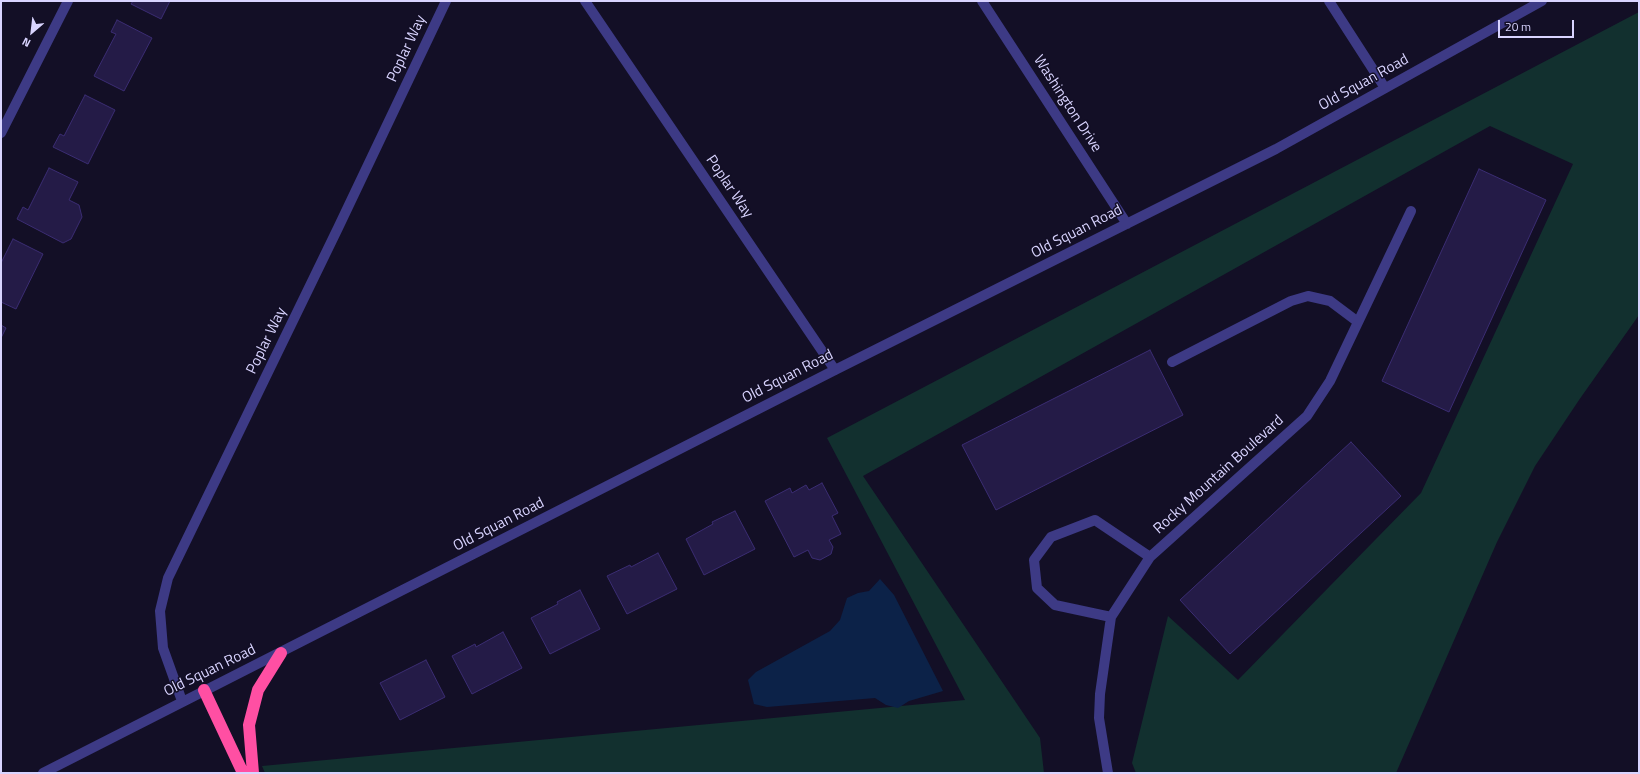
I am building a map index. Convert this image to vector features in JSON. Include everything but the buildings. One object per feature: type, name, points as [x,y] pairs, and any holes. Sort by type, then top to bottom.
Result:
[{"type":"highway","points":[[253,773],[249,725],[258,690],[281,653]]},
{"type":"highway","points":[[204,690],[243,773]]},
{"type":"street","points":[[1,132],[68,1]]},
{"type":"street","name":"Poplar Way","points":[[182,701],[163,648],[160,611],[168,578],[335,236],[446,1]]},
{"type":"street","name":"Poplar Way","points":[[585,1],[835,370]]},
{"type":"street","name":"Washington Drive","points":[[982,1],[1127,224]]},
{"type":"street","points":[[1329,1],[1385,88]]},
{"type":"street","name":"Old Squan Road","points":[[43,773],[835,370],[1276,149],[1542,1]]},
{"type":"street","name":"Rocky Mountain Boulevard","points":[[1108,773],[1098,718],[1111,617],[1150,557],[1306,416],[1330,382],[1411,211]]},
{"type":"street","points":[[1172,362],[1291,301],[1308,296],[1330,301],[1358,322]]},
{"type":"street","points":[[1111,617],[1054,605],[1037,588],[1034,560],[1051,536],[1095,520],[1150,557]]},
{"type":"green space","points":[[1639,12],[1639,315],[1535,466],[1497,542],[1396,773],[1136,773],[1132,763],[1168,616],[1238,680],[1421,493],[1573,164],[1490,126],[863,476],[1040,738],[1044,773],[265,773],[262,766],[965,700],[827,438]]},
{"type":"water","points":[[880,579],[894,595],[943,691],[909,701],[898,708],[886,705],[875,698],[767,707],[754,704],[748,680],[756,672],[830,631],[840,620],[847,598],[858,593],[869,591]]}]
